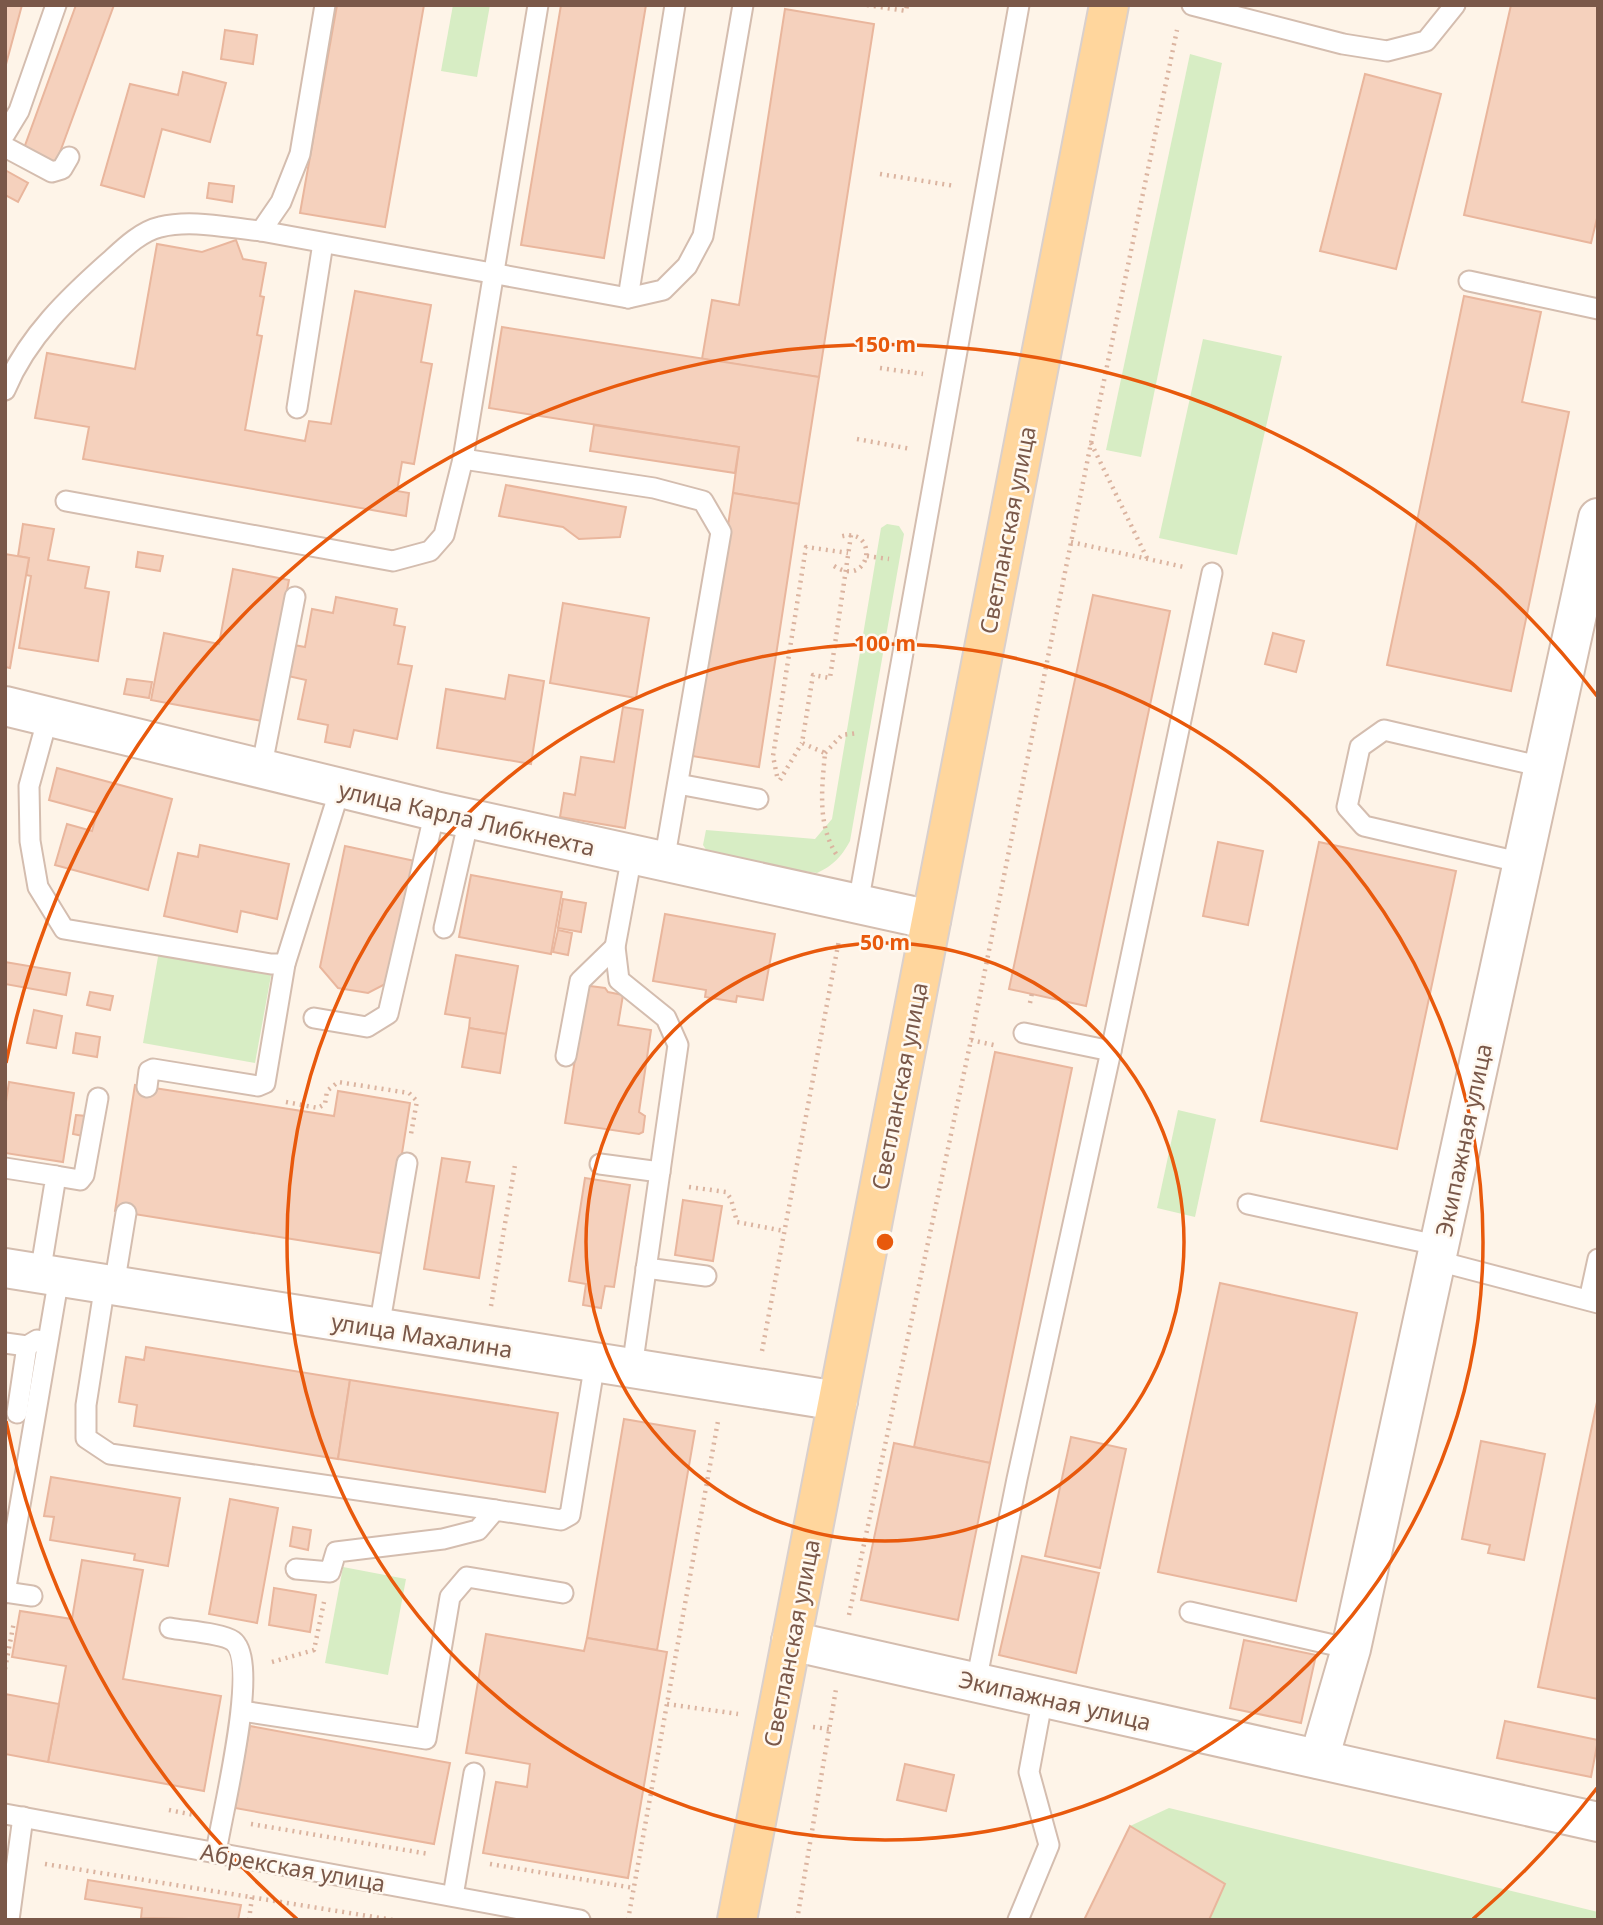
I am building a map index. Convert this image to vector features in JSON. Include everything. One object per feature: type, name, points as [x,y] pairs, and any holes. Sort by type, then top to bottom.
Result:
[{"type":"main road","name":"Светланская улица","points":[[737,1920],[1109,5]]},
{"type":"street","name":"Экипажная улица","points":[[1319,1759],[1351,1649],[1598,519]]},
{"type":"street","name":"улица Карла Либкнехта","points":[[5,706],[340,789],[648,858],[849,920],[931,920]]},
{"type":"street","name":"улица Махалина","points":[[35,1273],[838,1401]]},
{"type":"street","name":"Экипажная улица","points":[[791,1641],[1598,1822]]},
{"type":"lane","points":[[5,134],[19,111],[56,5]]},
{"type":"lane","points":[[261,231],[281,202],[300,154],[325,5]]},
{"type":"lane","points":[[66,501],[393,561],[430,551],[444,536],[463,458],[538,5]]},
{"type":"lane","points":[[628,299],[675,5]]},
{"type":"lane","points":[[5,390],[13,371],[41,330],[73,293],[132,242],[157,227],[182,223],[261,231],[628,299],[663,290],[687,266],[703,236],[743,5]]},
{"type":"lane","points":[[849,920],[1020,5]]},
{"type":"lane","points":[[1185,12],[1387,51],[1426,41],[1455,5]]},
{"type":"lane","points":[[5,147],[52,172],[62,169],[69,157]]},
{"type":"lane","points":[[297,408],[323,243]]},
{"type":"lane","points":[[1469,281],[1598,309]]},
{"type":"lane","points":[[463,458],[654,488],[703,502],[721,532],[678,784],[615,947],[580,981],[566,1056]]},
{"type":"lane","points":[[976,1682],[1017,1479],[1212,573]]},
{"type":"lane","points":[[261,770],[295,597]]},
{"type":"lane","points":[[48,717],[29,786],[30,841],[38,887],[64,929],[271,964],[285,964]]},
{"type":"lane","points":[[1523,863],[1364,826],[1347,807],[1354,771],[1360,747],[1384,730],[1544,767]]},
{"type":"lane","points":[[678,784],[758,799]]},
{"type":"lane","points":[[147,1087],[149,1072],[153,1069],[258,1086],[265,1083],[285,964],[340,789]]},
{"type":"lane","points":[[444,928],[452,815]]},
{"type":"lane","points":[[314,1018],[367,1027],[387,1014],[452,815]]},
{"type":"lane","points":[[615,947],[619,980],[666,1018],[678,1045],[632,1368]]},
{"type":"lane","points":[[1024,1033],[1111,1051]]},
{"type":"lane","points":[[5,1168],[80,1180],[84,1175],[98,1098]]},
{"type":"lane","points":[[379,1328],[407,1163]]},
{"type":"lane","points":[[600,1164],[659,1177]]},
{"type":"lane","points":[[32,1596],[5,1593],[13,1503],[49,1331],[35,1273],[56,1176]]},
{"type":"lane","points":[[1248,1204],[1439,1253],[1593,1302],[1598,1259]]},
{"type":"lane","points":[[126,1213],[86,1405],[86,1438],[110,1454],[561,1520],[570,1516],[594,1362]]},
{"type":"lane","points":[[646,1268],[706,1276]]},
{"type":"lane","points":[[5,1343],[27,1346],[49,1331]]},
{"type":"lane","points":[[17,1413],[27,1346]]},
{"type":"lane","points":[[296,1569],[330,1572],[336,1552],[443,1539],[478,1530],[495,1510]]},
{"type":"lane","points":[[243,1702],[432,1741],[450,1597],[467,1577],[563,1593]]},
{"type":"lane","points":[[1190,1612],[1351,1649]]},
{"type":"lane","points":[[170,1629],[231,1639],[238,1646],[244,1680],[243,1702],[216,1853]]},
{"type":"lane","points":[[1018,1920],[1049,1845],[1029,1772],[1043,1697]]},
{"type":"lane","points":[[453,1896],[474,1773]]},
{"type":"lane","points":[[9,1920],[19,1860],[14,1815]]},
{"type":"lane","name":"Абрекская улица","points":[[14,1815],[580,1920]]},
{"type":"path","points":[[867,5],[906,10],[907,5]]},
{"type":"path","points":[[797,1920],[842,1652],[971,1040],[1091,443],[1185,12]]},
{"type":"path","points":[[880,174],[967,188]]},
{"type":"path","points":[[880,368],[934,376]]},
{"type":"path","points":[[857,439],[920,452]]},
{"type":"path","points":[[1071,542],[1147,559],[1091,443]]},
{"type":"path","points":[[834,566],[845,572],[858,569],[867,556],[862,540],[851,535],[839,537]]},
{"type":"path","points":[[848,553],[806,547],[773,756],[778,783],[802,743],[813,675],[830,678],[851,535]]},
{"type":"path","points":[[836,854],[826,837],[821,794],[825,753],[842,735]]},
{"type":"path","points":[[802,743],[825,753]]},
{"type":"path","points":[[628,1920],[740,1385],[784,1231],[849,920]]},
{"type":"path","points":[[391,1090],[409,1093],[417,1101],[414,1116]]},
{"type":"path","points":[[484,1345],[515,1165]]},
{"type":"path","points":[[659,1177],[726,1192],[731,1199],[737,1222],[784,1231]]},
{"type":"path","points":[[243,1702],[268,1664],[314,1650],[330,1572]]},
{"type":"path","points":[[167,1810],[634,1888]]},
{"type":"path","points":[[19,1860],[393,1920]]},
{"type":"path","points":[[249,1920],[252,1897]]},
{"type":"green space","points":[[453,5],[490,5],[477,77],[441,71]]},
{"type":"green space","points":[[1190,54],[1222,63],[1141,457],[1106,450]]},
{"type":"green space","points":[[1203,339],[1282,356],[1237,555],[1159,538]]},
{"type":"green space","points":[[887,524],[899,526],[904,534],[850,841],[836,860],[817,873],[715,858],[703,845],[706,830],[815,839],[832,819],[881,528]]},
{"type":"green space","points":[[159,951],[272,970],[255,1063],[143,1043]]},
{"type":"green space","points":[[1178,1110],[1216,1119],[1195,1217],[1157,1208]]},
{"type":"green space","points":[[343,1567],[406,1579],[388,1675],[325,1663]]},
{"type":"green space","points":[[1169,1808],[1598,1912],[1598,1920],[1084,1920],[1130,1826]]},
{"type":"building","points":[[5,5],[22,5],[5,68]]},
{"type":"building","points":[[76,5],[114,5],[56,163],[23,151]]},
{"type":"building","points":[[337,5],[424,5],[385,227],[300,213]]},
{"type":"building","points":[[561,5],[646,5],[604,258],[521,245]]},
{"type":"building","points":[[1511,5],[1598,5],[1598,214],[1591,243],[1464,215]]},
{"type":"building","points":[[785,9],[874,24],[819,377],[702,359],[712,300],[739,305]]},
{"type":"building","points":[[225,30],[257,35],[253,64],[221,59]]},
{"type":"building","points":[[183,72],[226,83],[210,142],[162,129],[144,197],[101,185],[130,84],[178,95]]},
{"type":"building","points":[[1365,74],[1441,94],[1396,269],[1320,251]]},
{"type":"building","points":[[5,170],[28,183],[18,202],[5,195]]},
{"type":"building","points":[[209,183],[234,186],[232,202],[207,198]]},
{"type":"building","points":[[236,240],[243,259],[266,263],[260,296],[264,297],[257,335],[262,336],[245,430],[305,441],[309,421],[331,424],[355,291],[431,305],[421,362],[432,364],[414,464],[402,462],[397,491],[409,493],[406,516],[83,459],[89,427],[35,418],[47,353],[135,369],[157,244],[202,252]]},
{"type":"building","points":[[1464,296],[1541,312],[1522,402],[1569,412],[1511,691],[1387,665]]},
{"type":"building","points":[[502,327],[819,377],[799,504],[733,493],[739,447],[489,408]]},
{"type":"building","points":[[594,425],[739,447],[735,473],[590,451]]},
{"type":"building","points":[[506,485],[626,507],[620,537],[579,539],[563,527],[499,516]]},
{"type":"building","points":[[733,493],[799,504],[759,767],[692,756]]},
{"type":"building","points":[[23,524],[54,529],[48,560],[89,567],[85,588],[109,592],[98,661],[19,648],[31,576],[26,575],[29,558],[18,556]]},
{"type":"building","points":[[138,552],[163,556],[160,571],[136,567]]},
{"type":"building","points":[[5,554],[29,558],[10,668],[5,667]]},
{"type":"building","points":[[233,569],[289,580],[262,721],[151,700],[164,633],[219,644]]},
{"type":"building","points":[[1093,595],[1170,611],[1086,1006],[1009,989]]},
{"type":"building","points":[[336,597],[397,609],[394,625],[405,627],[398,664],[412,666],[397,739],[354,730],[350,747],[325,742],[328,725],[298,719],[306,680],[288,676],[294,645],[305,647],[312,609],[333,613]]},
{"type":"building","points":[[563,603],[649,618],[636,698],[550,683]]},
{"type":"building","points":[[1273,633],[1304,641],[1296,672],[1265,664]]},
{"type":"building","points":[[509,675],[544,681],[531,764],[437,748],[446,689],[505,699]]},
{"type":"building","points":[[127,679],[152,682],[149,698],[124,694]]},
{"type":"building","points":[[623,707],[643,710],[625,828],[560,817],[564,793],[575,795],[581,757],[614,762]]},
{"type":"building","points":[[57,768],[172,799],[148,890],[55,865],[67,824],[92,831],[97,813],[49,800]]},
{"type":"building","points":[[1218,842],[1263,851],[1248,925],[1203,916]]},
{"type":"building","points":[[1319,842],[1456,871],[1397,1149],[1261,1121]]},
{"type":"building","points":[[200,845],[289,864],[277,919],[241,911],[237,932],[164,916],[178,853],[198,857]]},
{"type":"building","points":[[345,846],[415,861],[391,981],[368,993],[338,988],[320,967]]},
{"type":"building","points":[[471,875],[562,892],[551,954],[459,937]]},
{"type":"building","points":[[563,899],[586,903],[581,932],[558,928]]},
{"type":"building","points":[[665,914],[775,934],[763,1000],[737,996],[736,1002],[705,997],[706,990],[653,981]]},
{"type":"building","points":[[558,930],[572,933],[568,955],[553,952]]},
{"type":"building","points":[[456,955],[518,966],[506,1034],[469,1028],[470,1018],[445,1014]]},
{"type":"building","points":[[5,962],[70,973],[66,995],[5,984]]},
{"type":"building","points":[[590,986],[623,995],[618,1025],[651,1030],[639,1112],[645,1116],[643,1132],[639,1134],[565,1123],[586,989]]},
{"type":"building","points":[[90,992],[113,996],[110,1010],[87,1005]]},
{"type":"building","points":[[34,1010],[62,1016],[56,1048],[27,1043]]},
{"type":"building","points":[[469,1028],[506,1034],[500,1073],[462,1067]]},
{"type":"building","points":[[76,1033],[100,1037],[97,1057],[73,1053]]},
{"type":"building","points":[[995,1052],[1072,1068],[990,1463],[914,1447]]},
{"type":"building","points":[[9,1082],[74,1093],[63,1162],[5,1153],[5,1108]]},
{"type":"building","points":[[135,1085],[334,1116],[338,1091],[410,1103],[386,1254],[115,1211]]},
{"type":"building","points":[[76,1115],[86,1116],[83,1136],[73,1134]]},
{"type":"building","points":[[442,1158],[470,1162],[466,1182],[494,1186],[479,1278],[424,1269]]},
{"type":"building","points":[[585,1178],[630,1185],[614,1287],[605,1286],[601,1308],[583,1305],[586,1284],[569,1281]]},
{"type":"building","points":[[683,1200],[722,1206],[713,1261],[675,1255]]},
{"type":"building","points":[[1220,1283],[1357,1313],[1296,1601],[1158,1572]]},
{"type":"building","points":[[146,1347],[350,1380],[338,1459],[134,1426],[137,1405],[119,1402],[126,1357],[144,1360]]},
{"type":"building","points":[[350,1380],[558,1413],[545,1492],[338,1459]]},
{"type":"building","points":[[1598,1397],[1598,1699],[1538,1687]]},
{"type":"building","points":[[624,1419],[695,1431],[657,1650],[587,1638]]},
{"type":"building","points":[[1071,1437],[1126,1449],[1100,1568],[1045,1556]]},
{"type":"building","points":[[1481,1441],[1545,1454],[1524,1560],[1488,1553],[1490,1545],[1462,1539]]},
{"type":"building","points":[[894,1443],[990,1463],[958,1620],[861,1600]]},
{"type":"building","points":[[51,1477],[180,1498],[168,1566],[134,1560],[135,1554],[50,1540],[54,1517],[44,1516]]},
{"type":"building","points":[[230,1499],[278,1508],[257,1623],[209,1614]]},
{"type":"building","points":[[293,1527],[311,1530],[308,1550],[290,1546]]},
{"type":"building","points":[[1022,1556],[1099,1573],[1076,1673],[999,1655]]},
{"type":"building","points":[[82,1560],[143,1570],[123,1679],[221,1696],[204,1791],[48,1762],[66,1666],[12,1657],[20,1611],[72,1619]]},
{"type":"building","points":[[274,1588],[316,1595],[310,1632],[269,1625]]},
{"type":"building","points":[[486,1634],[584,1651],[587,1638],[667,1652],[628,1878],[483,1853],[496,1782],[527,1787],[530,1764],[466,1753]]},
{"type":"building","points":[[1244,1640],[1316,1655],[1301,1723],[1230,1708]]},
{"type":"building","points":[[5,1694],[59,1704],[48,1762],[5,1754]]},
{"type":"building","points":[[1505,1721],[1598,1740],[1591,1777],[1497,1758]]},
{"type":"building","points":[[250,1726],[450,1763],[434,1844],[235,1808]]},
{"type":"building","points":[[905,1764],[954,1775],[946,1811],[897,1800]]},
{"type":"building","points":[[1130,1826],[1225,1884],[1209,1920],[1084,1920]]},
{"type":"building","points":[[88,1880],[241,1905],[238,1920],[141,1918],[142,1908],[85,1899]]}]
